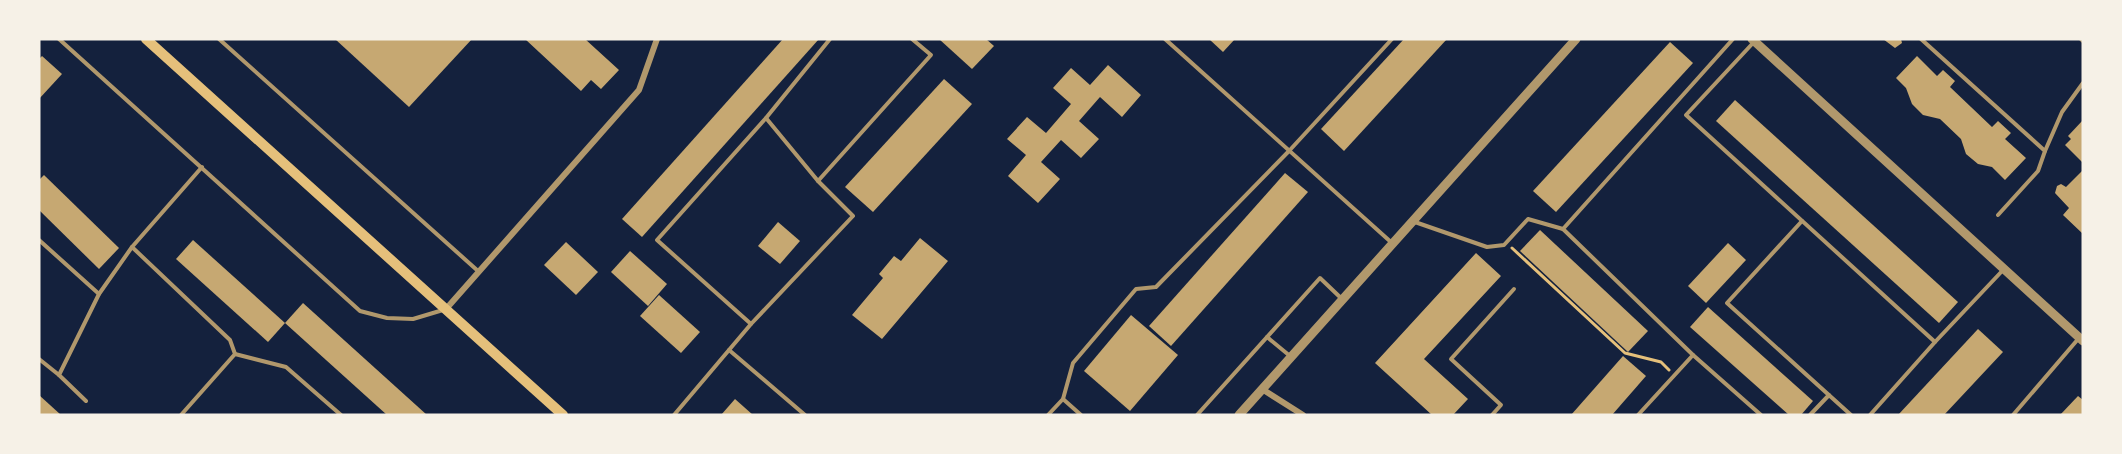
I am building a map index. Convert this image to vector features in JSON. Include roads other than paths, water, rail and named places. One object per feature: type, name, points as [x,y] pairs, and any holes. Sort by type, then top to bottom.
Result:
[{"type":"main road","points":[[146,39],[563,415]]},
{"type":"street","points":[[446,309],[639,90],[657,39]]},
{"type":"street","points":[[1239,415],[1576,39]]},
{"type":"street","points":[[1753,40],[2081,339]]},
{"type":"street","points":[[1262,389],[1303,415]]},
{"type":"lane","points":[[59,39],[360,311],[387,318],[413,319],[446,309]]},
{"type":"lane","points":[[219,39],[478,271]]},
{"type":"lane","points":[[751,324],[657,240],[766,118],[830,39]]},
{"type":"lane","points":[[819,181],[931,54],[912,39]]},
{"type":"lane","points":[[1166,39],[1392,244]]},
{"type":"lane","points":[[1048,415],[1063,399],[1073,363],[1136,289],[1156,287],[1289,150],[1392,39]]},
{"type":"lane","points":[[1563,229],[1733,39]]},
{"type":"lane","points":[[1921,39],[2045,151]]},
{"type":"lane","points":[[1753,40],[1686,115],[1935,342]]},
{"type":"lane","points":[[1998,215],[2038,171],[2062,112],[2083,83]]},
{"type":"lane","points":[[674,415],[751,324],[853,216],[819,181],[766,118]]},
{"type":"lane","points":[[58,375],[99,294],[132,247],[202,167]]},
{"type":"lane","points":[[1412,221],[1487,247],[1504,245],[1528,219],[1563,229],[1693,356],[1761,415]]},
{"type":"lane","points":[[1802,221],[1727,303],[1851,415]]},
{"type":"lane","points":[[39,240],[99,294]]},
{"type":"lane","points":[[132,247],[230,340],[235,354]]},
{"type":"lane","points":[[1870,415],[2004,268]]},
{"type":"lane","points":[[1197,415],[1320,278],[1342,300]]},
{"type":"lane","points":[[1492,415],[1501,405],[1451,359],[1514,289]]},
{"type":"lane","points":[[1267,337],[1291,357]]},
{"type":"lane","points":[[2013,415],[2081,339]]},
{"type":"lane","points":[[729,351],[805,415]]},
{"type":"lane","points":[[181,415],[235,354]]},
{"type":"lane","points":[[235,354],[286,367],[341,415]]},
{"type":"lane","points":[[1638,415],[1693,356]]},
{"type":"lane","points":[[39,359],[86,401]]},
{"type":"lane","points":[[1810,415],[1829,394]]},
{"type":"lane","points":[[1063,399],[1081,415]]}]
